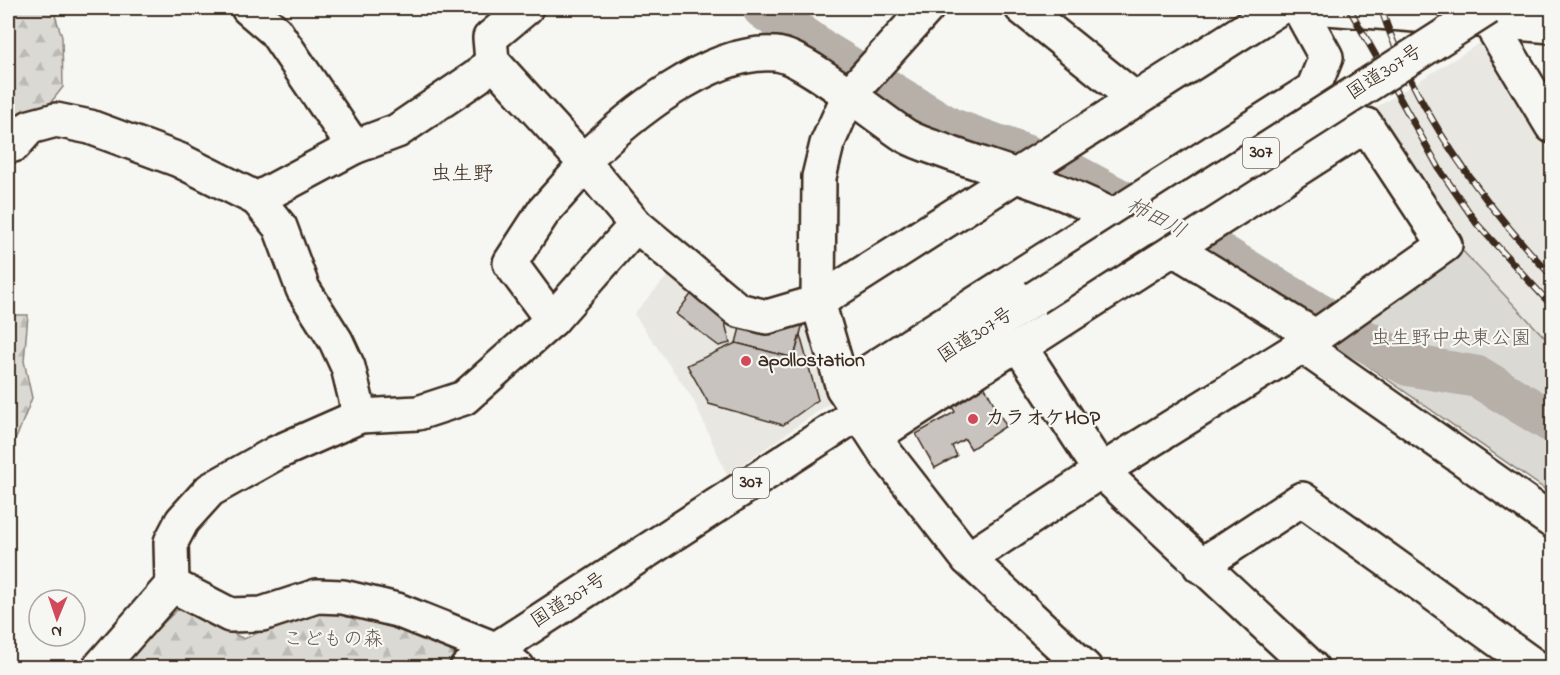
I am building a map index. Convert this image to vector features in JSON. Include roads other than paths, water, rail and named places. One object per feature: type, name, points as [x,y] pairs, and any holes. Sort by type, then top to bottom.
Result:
[{"type":"main road","points":[[248,8],[275,31],[354,147]]},
{"type":"main road","points":[[526,8],[490,38],[492,61],[584,163],[636,225],[738,310],[767,316],[818,302],[1134,98],[1279,8]]},
{"type":"main road","points":[[927,8],[858,85],[827,144],[819,177],[818,302],[858,412],[968,559],[1085,668]]},
{"type":"main road","points":[[1023,8],[1134,98]]},
{"type":"main road","points":[[858,412],[1115,214],[1313,89],[1326,57],[1299,8]]},
{"type":"main road","points":[[1327,8],[1489,14],[1552,26]]},
{"type":"main road","points":[[1489,14],[1552,126]]},
{"type":"main road","name":"国道307号","points":[[467,668],[507,658],[858,412],[1035,297],[1489,14]]},
{"type":"main road","points":[[552,320],[510,263],[544,211],[584,163],[635,113],[698,74],[745,57],[777,54],[858,85],[907,137],[1019,173],[1115,214],[1312,339],[1552,521]]},
{"type":"main road","points":[[257,199],[354,147],[396,131],[478,76],[492,61]]},
{"type":"main road","points":[[14,145],[30,127],[56,120],[90,127],[179,160],[257,199],[280,227],[303,288],[336,341],[348,367],[360,416]]},
{"type":"main road","points":[[858,412],[1020,347],[1366,125],[1445,245],[1312,339],[1101,471],[968,559]]},
{"type":"main road","points":[[99,668],[172,585],[171,542],[182,521],[210,490],[276,453],[360,416],[418,414],[464,398],[552,320],[636,225]]},
{"type":"main road","points":[[1020,347],[1101,471],[1200,566],[1312,668]]},
{"type":"main road","points":[[1200,566],[1302,499],[1537,668]]},
{"type":"main road","points":[[172,585],[230,615],[262,614],[317,596],[343,597],[397,610],[507,658]]},
{"type":"waterway","name":"柿田川","points":[[763,8],[824,52],[949,128],[1061,168],[1215,251],[1408,365],[1478,377],[1552,422]]},
{"type":"railway","points":[[1349,8],[1440,170],[1477,224],[1552,306]]},
{"type":"railway","points":[[1381,8],[1411,81],[1452,151],[1500,217],[1552,276]]},
{"type":"place","name":"apollostation","points":[[746,361]]},
{"type":"place","name":"カラオケHOP","points":[[973,419]]},
{"type":"district","name":"虫生野","points":[[462,175]]},
{"type":"park label","name":"虫生野中央東公園","points":[[1451,339]]},
{"type":"park label","name":"こどもの森","points":[[333,640]]}]
